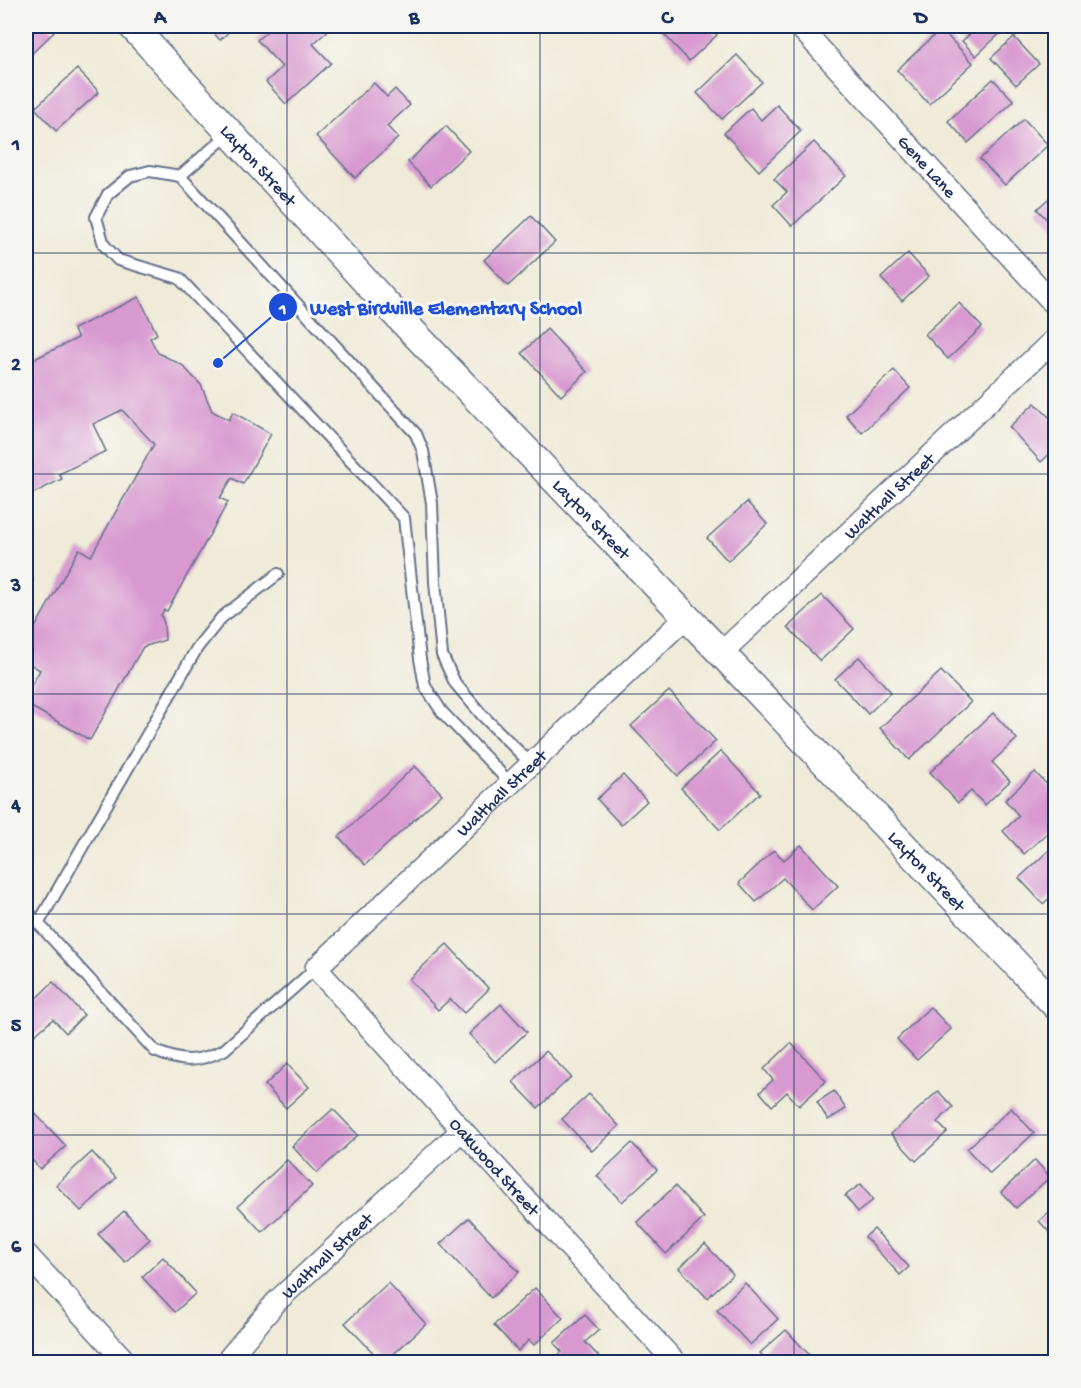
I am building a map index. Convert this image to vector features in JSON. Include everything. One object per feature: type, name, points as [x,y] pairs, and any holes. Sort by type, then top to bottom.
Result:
[{"type":"street","name":"Layton Street","points":[[132,26],[388,306],[1056,1006]]},
{"type":"street","name":"Gene Lane","points":[[799,26],[1056,306]]},
{"type":"street","name":"Walthall Street","points":[[721,653],[1056,338]]},
{"type":"street","name":"Walthall Street","points":[[316,968],[686,617]]},
{"type":"street","name":"Oakwood Street","points":[[316,968],[675,1362]]},
{"type":"street","name":"Walthall Street","points":[[226,1362],[276,1302],[462,1130]]},
{"type":"street","points":[[26,1254],[126,1362]]},
{"type":"lane","points":[[180,176],[230,133]]},
{"type":"lane","points":[[511,784],[441,712],[425,686],[404,518],[179,278],[118,260],[104,245],[96,217],[108,194],[130,176],[150,171],[180,176],[416,434],[423,451],[432,503],[435,582],[442,655],[455,683],[482,715],[531,764]]},
{"type":"lane","points":[[38,924],[197,648],[221,618],[278,574]]},
{"type":"lane","points":[[26,910],[155,1051],[172,1058],[190,1061],[208,1058],[224,1050],[316,968]]},
{"type":"building","points":[[26,26],[48,26],[54,32],[26,59]]},
{"type":"building","points":[[207,26],[235,26],[220,40]]},
{"type":"building","points":[[273,26],[333,26],[313,44],[331,63],[286,104],[266,82],[282,67],[257,40]]},
{"type":"building","points":[[664,26],[708,26],[717,35],[689,61],[660,30]]},
{"type":"building","points":[[979,26],[1008,26],[976,56],[962,41]]},
{"type":"building","points":[[941,29],[973,63],[929,104],[897,70]]},
{"type":"building","points":[[1014,37],[1039,64],[1016,85],[991,58]]},
{"type":"building","points":[[737,55],[762,82],[722,119],[697,93]]},
{"type":"building","points":[[77,69],[99,92],[56,131],[35,108]]},
{"type":"building","points":[[993,79],[1014,101],[968,143],[948,121]]},
{"type":"building","points":[[374,83],[387,97],[395,89],[410,105],[387,126],[398,138],[355,178],[316,136]]},
{"type":"building","points":[[777,105],[801,131],[759,171],[724,133],[751,108],[761,120]]},
{"type":"building","points":[[1024,119],[1048,145],[1005,185],[980,159]]},
{"type":"building","points":[[446,126],[469,151],[431,186],[408,162]]},
{"type":"building","points":[[814,142],[846,176],[792,226],[773,205],[787,192],[774,179]]},
{"type":"building","points":[[1056,192],[1056,229],[1037,209]]},
{"type":"building","points":[[531,216],[555,242],[508,286],[484,260]]},
{"type":"building","points":[[908,253],[929,276],[902,301],[881,278]]},
{"type":"building","points":[[139,297],[157,334],[150,338],[158,353],[182,365],[201,385],[212,411],[229,420],[233,412],[271,434],[243,484],[232,478],[220,498],[228,502],[167,611],[164,610],[161,615],[165,640],[143,647],[90,740],[26,704],[26,695],[40,670],[26,662],[26,644],[79,549],[91,556],[154,444],[122,410],[93,424],[106,451],[59,474],[62,479],[30,495],[28,489],[26,490],[26,363],[78,338],[73,329]]},
{"type":"building","points":[[959,303],[982,327],[948,359],[925,334]]},
{"type":"building","points":[[547,329],[587,372],[561,396],[522,353]]},
{"type":"building","points":[[894,370],[910,388],[862,433],[846,415]]},
{"type":"building","points":[[1035,403],[1056,424],[1056,448],[1041,462],[1009,427]]},
{"type":"building","points":[[747,502],[767,524],[728,561],[707,538]]},
{"type":"building","points":[[822,595],[854,629],[820,661],[788,627]]},
{"type":"building","points":[[859,657],[891,692],[868,714],[835,679]]},
{"type":"building","points":[[941,671],[971,702],[909,760],[880,728]]},
{"type":"building","points":[[669,691],[716,741],[678,776],[631,726]]},
{"type":"building","points":[[993,713],[1017,739],[992,762],[1010,781],[985,805],[971,791],[958,803],[930,772]]},
{"type":"building","points":[[721,751],[760,793],[720,830],[681,788]]},
{"type":"building","points":[[415,766],[442,794],[365,865],[339,837]]},
{"type":"building","points":[[1035,772],[1056,794],[1056,825],[1024,854],[1003,831],[1019,816],[1005,800]]},
{"type":"building","points":[[623,775],[647,801],[621,825],[597,799]]},
{"type":"building","points":[[1056,844],[1056,892],[1043,904],[1019,878]]},
{"type":"building","points":[[801,845],[838,886],[812,910],[783,878],[756,902],[739,883],[774,850],[784,860]]},
{"type":"building","points":[[447,944],[489,989],[464,1013],[450,999],[438,1010],[409,979]]},
{"type":"building","points":[[53,982],[84,1015],[66,1033],[53,1019],[35,1035],[26,1025],[26,1008]]},
{"type":"building","points":[[501,1004],[527,1032],[495,1062],[469,1034]]},
{"type":"building","points":[[930,1007],[951,1029],[917,1060],[897,1039]]},
{"type":"building","points":[[791,1043],[826,1081],[799,1106],[787,1092],[772,1106],[760,1092],[773,1080],[764,1069]]},
{"type":"building","points":[[546,1051],[571,1077],[538,1108],[513,1082]]},
{"type":"building","points":[[287,1064],[309,1087],[286,1108],[265,1085]]},
{"type":"building","points":[[834,1091],[846,1109],[828,1120],[817,1102]]},
{"type":"building","points":[[938,1091],[953,1107],[937,1122],[947,1132],[916,1161],[891,1134]]},
{"type":"building","points":[[589,1094],[619,1126],[592,1151],[562,1119]]},
{"type":"building","points":[[29,1107],[66,1146],[40,1169],[26,1153],[26,1111]]},
{"type":"building","points":[[1011,1108],[1034,1133],[990,1174],[967,1149]]},
{"type":"building","points":[[333,1109],[358,1135],[317,1173],[292,1146]]},
{"type":"building","points":[[632,1143],[657,1170],[622,1202],[597,1176]]},
{"type":"building","points":[[92,1152],[116,1178],[81,1211],[56,1185]]},
{"type":"building","points":[[287,1160],[312,1186],[262,1232],[238,1206]]},
{"type":"building","points":[[1035,1160],[1050,1177],[1016,1208],[1001,1192]]},
{"type":"building","points":[[861,1184],[873,1200],[858,1212],[845,1196]]},
{"type":"building","points":[[675,1186],[704,1218],[666,1254],[637,1222]]},
{"type":"building","points":[[1056,1206],[1056,1239],[1039,1221]]},
{"type":"building","points":[[124,1211],[150,1239],[125,1262],[98,1234]]},
{"type":"building","points":[[469,1218],[519,1272],[491,1298],[440,1244]]},
{"type":"building","points":[[874,1229],[909,1267],[900,1275],[865,1237]]},
{"type":"building","points":[[705,1244],[733,1274],[707,1298],[679,1268]]},
{"type":"building","points":[[163,1257],[196,1293],[175,1312],[142,1277]]},
{"type":"building","points":[[388,1283],[426,1324],[385,1362],[382,1362],[345,1323]]},
{"type":"building","points":[[745,1283],[778,1319],[750,1345],[717,1310]]},
{"type":"building","points":[[535,1288],[563,1318],[534,1345],[529,1340],[518,1351],[494,1325]]},
{"type":"building","points":[[585,1315],[599,1330],[585,1342],[600,1358],[595,1362],[550,1362],[562,1352],[554,1343]]},
{"type":"building","points":[[786,1330],[816,1362],[769,1362],[760,1353]]},
{"type":"place","name":"West Birdville Elementary School","points":[[218,363]]}]
